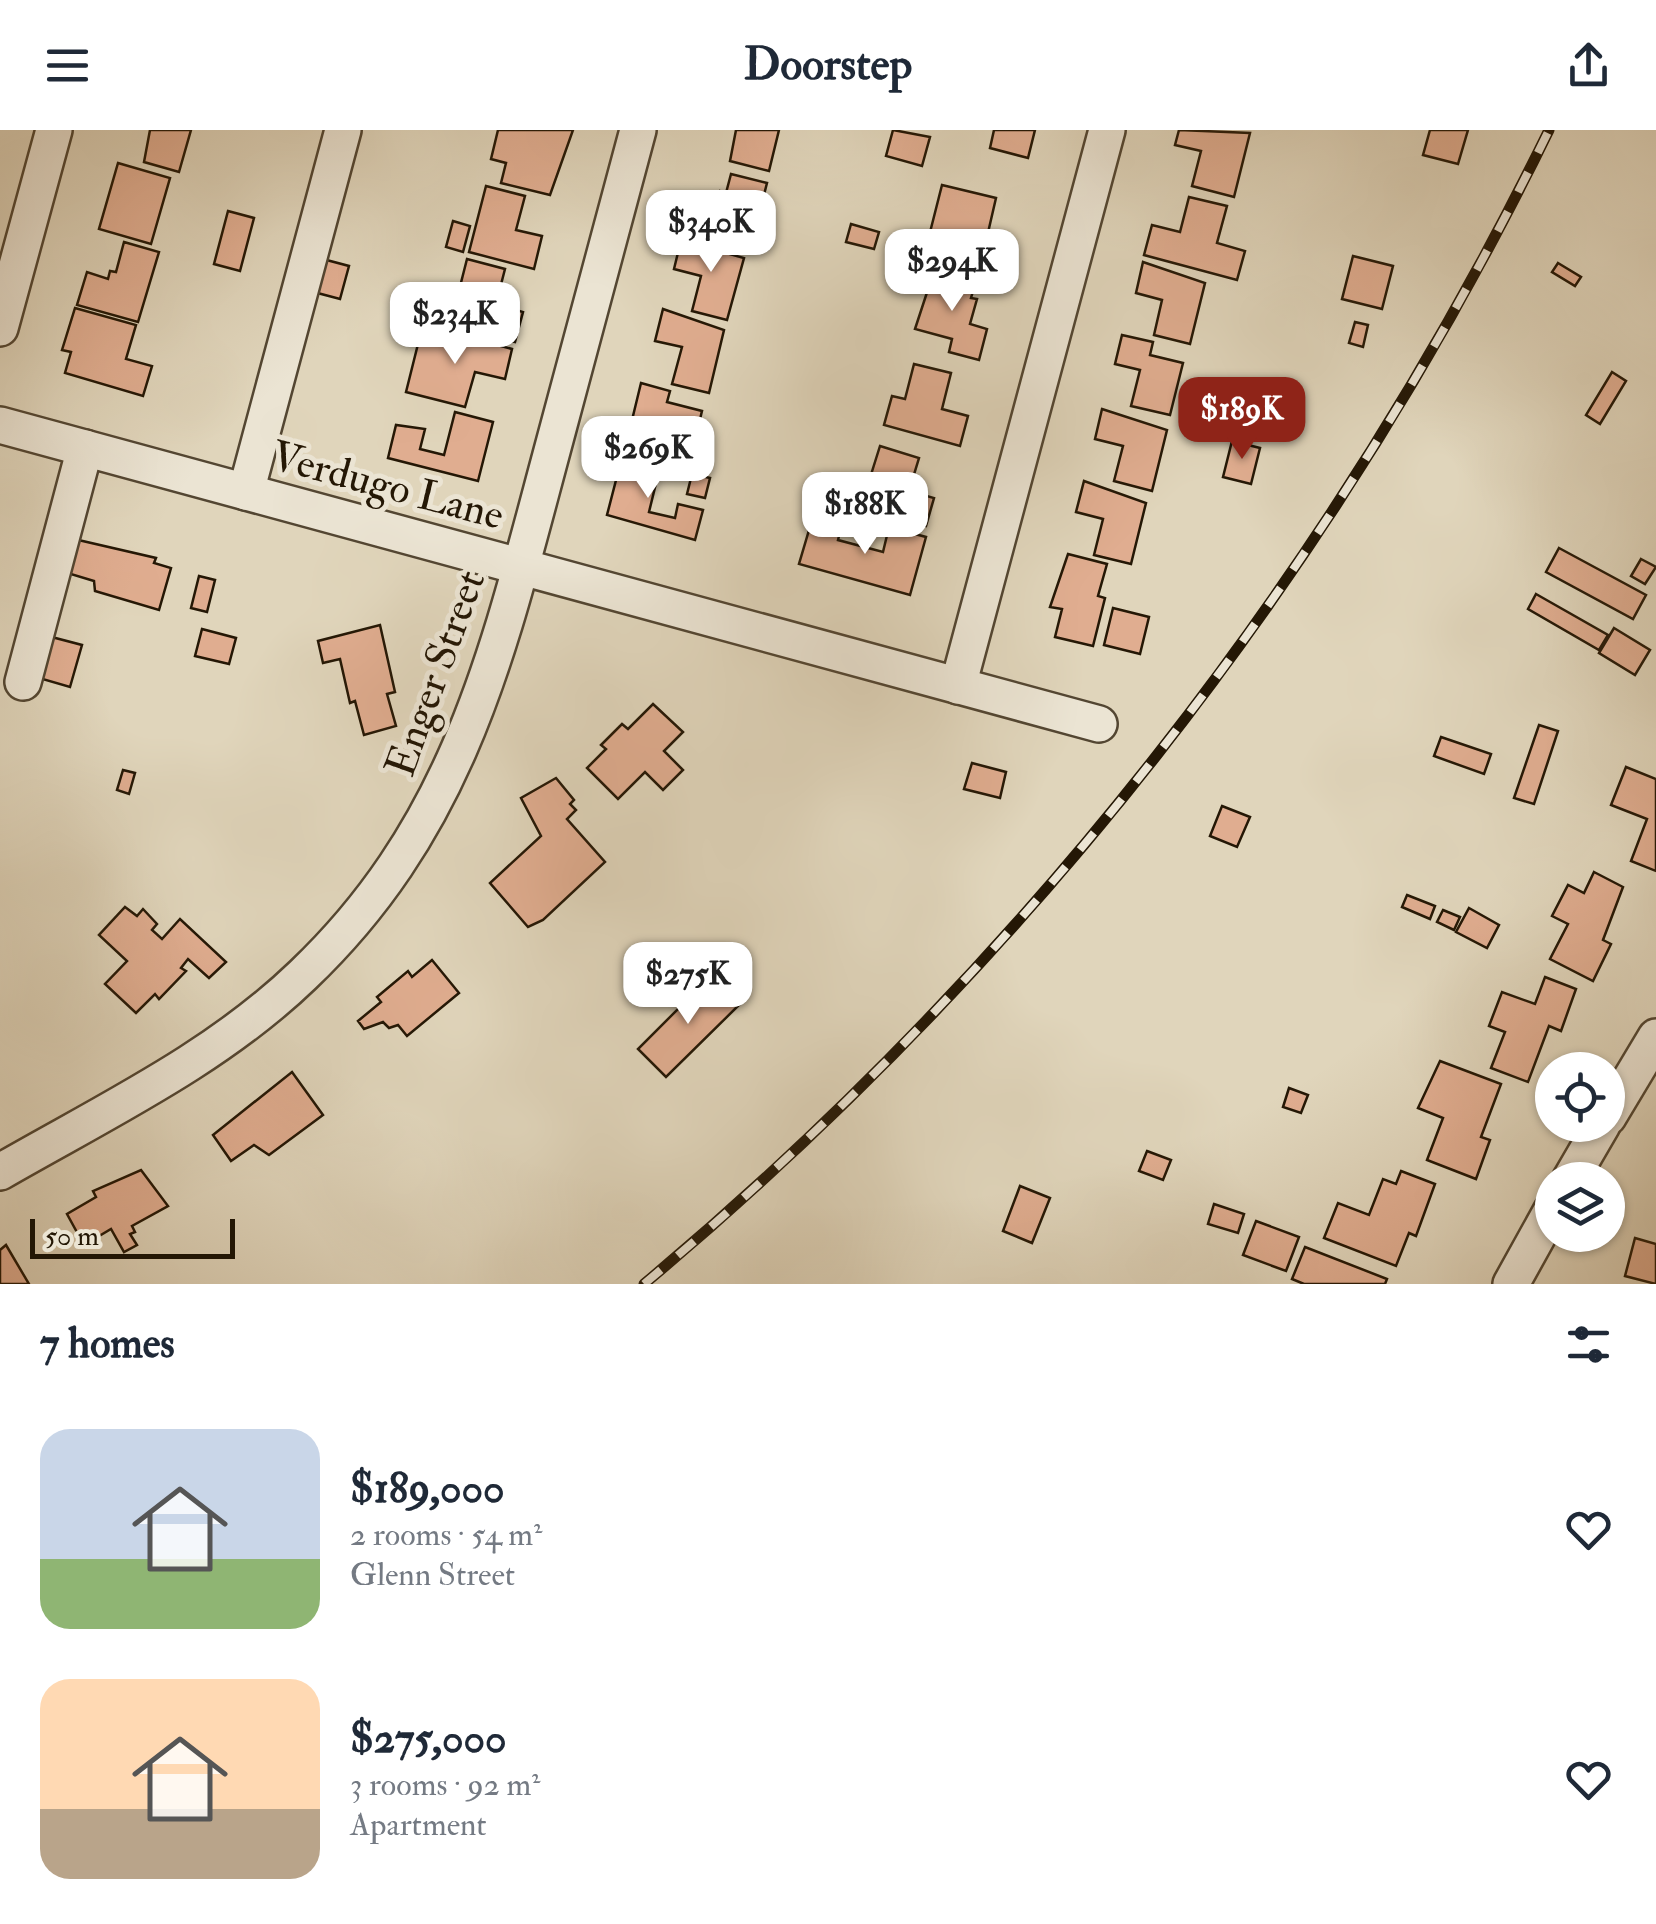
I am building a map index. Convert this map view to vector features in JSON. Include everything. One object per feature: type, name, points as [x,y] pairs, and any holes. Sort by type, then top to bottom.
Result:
[{"type":"street","points":[[0,328],[54,130]]},
{"type":"street","points":[[246,492],[343,130]]},
{"type":"street","name":"Enger Street","points":[[0,1172],[211,1048],[304,974],[355,920],[434,807],[488,681],[638,130]]},
{"type":"street","points":[[958,686],[1107,130]]},
{"type":"street","name":"Verdugo Lane","points":[[0,425],[1099,724]]},
{"type":"street","points":[[23,682],[86,448]]},
{"type":"street","points":[[1625,1089],[1656,1037]]},
{"type":"street","points":[[1511,1284],[1535,1241]]},
{"type":"building","points":[[150,130],[191,130],[179,172],[144,162]]},
{"type":"building","points":[[498,130],[573,130],[550,195],[501,183],[506,163],[491,159]]},
{"type":"building","points":[[736,130],[779,130],[769,171],[730,161]]},
{"type":"building","points":[[893,130],[930,137],[922,166],[886,156]]},
{"type":"building","points":[[994,130],[1035,130],[1028,158],[990,148]]},
{"type":"building","points":[[1179,130],[1250,133],[1234,197],[1192,186],[1201,151],[1175,145]]},
{"type":"building","points":[[1430,130],[1468,130],[1458,164],[1423,155]]},
{"type":"building","points":[[118,163],[170,178],[151,244],[99,229]]},
{"type":"building","points":[[731,174],[767,183],[751,246],[683,228],[691,199],[716,206],[720,191],[726,193]]},
{"type":"building","points":[[942,185],[996,198],[987,237],[1006,242],[998,271],[925,252]]},
{"type":"building","points":[[486,186],[525,196],[516,230],[542,236],[534,269],[469,252]]},
{"type":"building","points":[[1189,197],[1227,206],[1217,243],[1245,251],[1237,280],[1144,255],[1152,225],[1180,232]]},
{"type":"building","points":[[228,211],[254,218],[240,271],[214,264]]},
{"type":"building","points":[[453,221],[470,226],[463,252],[446,247]]},
{"type":"building","points":[[851,224],[879,232],[874,249],[846,242]]},
{"type":"building","points":[[682,236],[728,248],[726,253],[744,258],[727,320],[692,311],[701,276],[674,269]]},
{"type":"building","points":[[124,242],[159,252],[138,322],[77,305],[87,272],[108,279],[110,271],[116,272]]},
{"type":"building","points":[[1353,256],[1393,266],[1382,309],[1342,299]]},
{"type":"building","points":[[319,258],[349,266],[340,299],[310,291]]},
{"type":"building","points":[[467,259],[505,269],[496,304],[523,312],[515,342],[450,326]]},
{"type":"building","points":[[1143,262],[1205,283],[1190,344],[1154,335],[1162,300],[1136,293]]},
{"type":"building","points":[[1558,263],[1581,277],[1575,286],[1552,272]]},
{"type":"building","points":[[934,271],[976,281],[971,298],[977,299],[970,324],[987,329],[979,360],[949,352],[952,339],[915,329]]},
{"type":"building","points":[[75,308],[136,325],[126,359],[152,366],[143,396],[65,373],[71,352],[62,350]]},
{"type":"building","points":[[663,309],[724,330],[709,393],[672,384],[682,347],[655,341]]},
{"type":"building","points":[[1355,322],[1368,325],[1363,347],[1349,343]]},
{"type":"building","points":[[442,330],[512,349],[505,379],[475,372],[465,407],[406,392],[419,340],[438,344]]},
{"type":"building","points":[[1122,335],[1153,342],[1150,355],[1183,363],[1170,415],[1131,406],[1140,370],[1115,364]]},
{"type":"building","points":[[914,364],[951,373],[942,409],[968,416],[960,446],[884,425],[892,396],[905,399]]},
{"type":"building","points":[[1612,372],[1626,381],[1600,424],[1586,415]]},
{"type":"building","points":[[641,383],[670,391],[667,402],[702,411],[689,465],[625,449]]},
{"type":"building","points":[[1102,409],[1167,430],[1152,491],[1114,481],[1123,446],[1095,439]]},
{"type":"building","points":[[455,412],[493,422],[478,481],[388,458],[396,425],[425,429],[420,449],[444,455]]},
{"type":"building","points":[[1232,441],[1260,448],[1251,484],[1223,477]]},
{"type":"building","points":[[880,446],[919,458],[909,491],[934,498],[926,526],[845,502],[853,476],[869,481]]},
{"type":"building","points":[[622,457],[660,467],[649,512],[675,518],[678,504],[703,510],[695,540],[607,515]]},
{"type":"building","points":[[692,474],[710,478],[705,498],[687,494]]},
{"type":"building","points":[[1084,481],[1146,503],[1131,564],[1094,555],[1103,519],[1076,512]]},
{"type":"building","points":[[812,520],[841,528],[838,540],[883,552],[889,527],[926,537],[910,595],[799,564]]},
{"type":"building","points":[[74,539],[156,558],[154,563],[171,568],[159,610],[95,591],[94,581],[64,572]]},
{"type":"building","points":[[1559,548],[1646,595],[1633,619],[1546,572]]},
{"type":"building","points":[[1068,554],[1107,564],[1098,596],[1105,598],[1093,646],[1055,637],[1062,609],[1050,607]]},
{"type":"building","points":[[1641,559],[1656,567],[1645,584],[1631,576]]},
{"type":"building","points":[[199,576],[215,580],[207,612],[191,608]]},
{"type":"building","points":[[1536,594],[1608,635],[1599,650],[1528,609]]},
{"type":"building","points":[[1113,608],[1149,617],[1140,654],[1104,645]]},
{"type":"building","points":[[380,625],[395,692],[387,694],[396,726],[364,735],[355,701],[350,703],[340,659],[323,663],[318,641]]},
{"type":"building","points":[[1614,628],[1650,650],[1635,675],[1599,653]]},
{"type":"building","points":[[202,629],[236,638],[229,664],[195,656]]},
{"type":"building","points":[[44,635],[82,645],[70,687],[32,676]]},
{"type":"building","points":[[653,704],[683,732],[664,751],[683,770],[663,790],[645,772],[618,799],[587,768],[606,749],[601,745],[622,724],[628,729]]},
{"type":"building","points":[[1539,725],[1558,731],[1534,804],[1514,798]]},
{"type":"building","points":[[1441,737],[1491,754],[1484,774],[1434,756]]},
{"type":"building","points":[[972,763],[1006,772],[1000,798],[964,789]]},
{"type":"building","points":[[1626,767],[1656,779],[1656,871],[1631,861],[1647,819],[1611,805]]},
{"type":"building","points":[[123,770],[135,773],[129,794],[117,790]]},
{"type":"building","points":[[556,778],[574,800],[570,804],[576,810],[567,819],[605,862],[543,920],[528,927],[490,883],[541,836],[521,798]]},
{"type":"building","points":[[1222,806],[1250,817],[1237,847],[1210,836]]},
{"type":"building","points":[[1594,872],[1623,887],[1603,940],[1611,944],[1593,981],[1550,959],[1568,924],[1552,916],[1568,885],[1584,893]]},
{"type":"building","points":[[1407,895],[1435,906],[1430,919],[1402,907]]},
{"type":"building","points":[[125,907],[137,916],[143,909],[157,924],[152,930],[162,939],[180,919],[226,962],[209,978],[188,959],[181,968],[186,971],[159,999],[155,994],[136,1013],[105,984],[127,961],[99,935]]},
{"type":"building","points":[[1469,908],[1499,925],[1487,948],[1456,932]]},
{"type":"building","points":[[1443,910],[1460,917],[1454,930],[1437,922]]},
{"type":"building","points":[[432,960],[459,993],[407,1036],[398,1025],[389,1028],[383,1022],[364,1029],[358,1021],[381,1002],[377,997],[408,971],[412,977]]},
{"type":"building","points":[[710,977],[739,1005],[666,1077],[638,1049]]},
{"type":"building","points":[[1545,977],[1576,989],[1561,1031],[1549,1026],[1539,1052],[1535,1052],[1528,1082],[1491,1068],[1505,1032],[1489,1026],[1502,992],[1535,1004]]},
{"type":"building","points":[[1440,1061],[1501,1084],[1481,1137],[1490,1140],[1476,1179],[1427,1160],[1443,1118],[1418,1108]]},
{"type":"building","points":[[292,1072],[323,1115],[269,1155],[254,1145],[231,1161],[213,1135]]},
{"type":"building","points":[[1289,1088],[1308,1095],[1301,1113],[1283,1107]]},
{"type":"building","points":[[1147,1151],[1171,1160],[1163,1180],[1139,1171]]},
{"type":"building","points":[[141,1170],[168,1206],[132,1226],[135,1232],[130,1234],[137,1245],[124,1252],[111,1229],[84,1245],[67,1214],[96,1197],[93,1191]]},
{"type":"building","points":[[1401,1171],[1435,1184],[1416,1236],[1409,1233],[1396,1266],[1324,1238],[1338,1203],[1369,1215],[1383,1179],[1396,1184]]},
{"type":"building","points":[[1020,1186],[1050,1198],[1032,1243],[1003,1231]]},
{"type":"building","points":[[1214,1204],[1244,1214],[1238,1233],[1208,1224]]},
{"type":"building","points":[[1256,1221],[1299,1237],[1286,1271],[1243,1255]]},
{"type":"building","points":[[1635,1238],[1656,1244],[1656,1284],[1625,1276]]},
{"type":"building","points":[[6,1245],[29,1284],[0,1284],[0,1250]]},
{"type":"building","points":[[1305,1247],[1387,1279],[1385,1284],[1304,1284],[1292,1279]]},
{"type":"railway","points":[[644,1284],[783,1162],[914,1033],[1040,897],[1157,755],[1267,606],[1370,453],[1464,294],[1549,130]]}]
